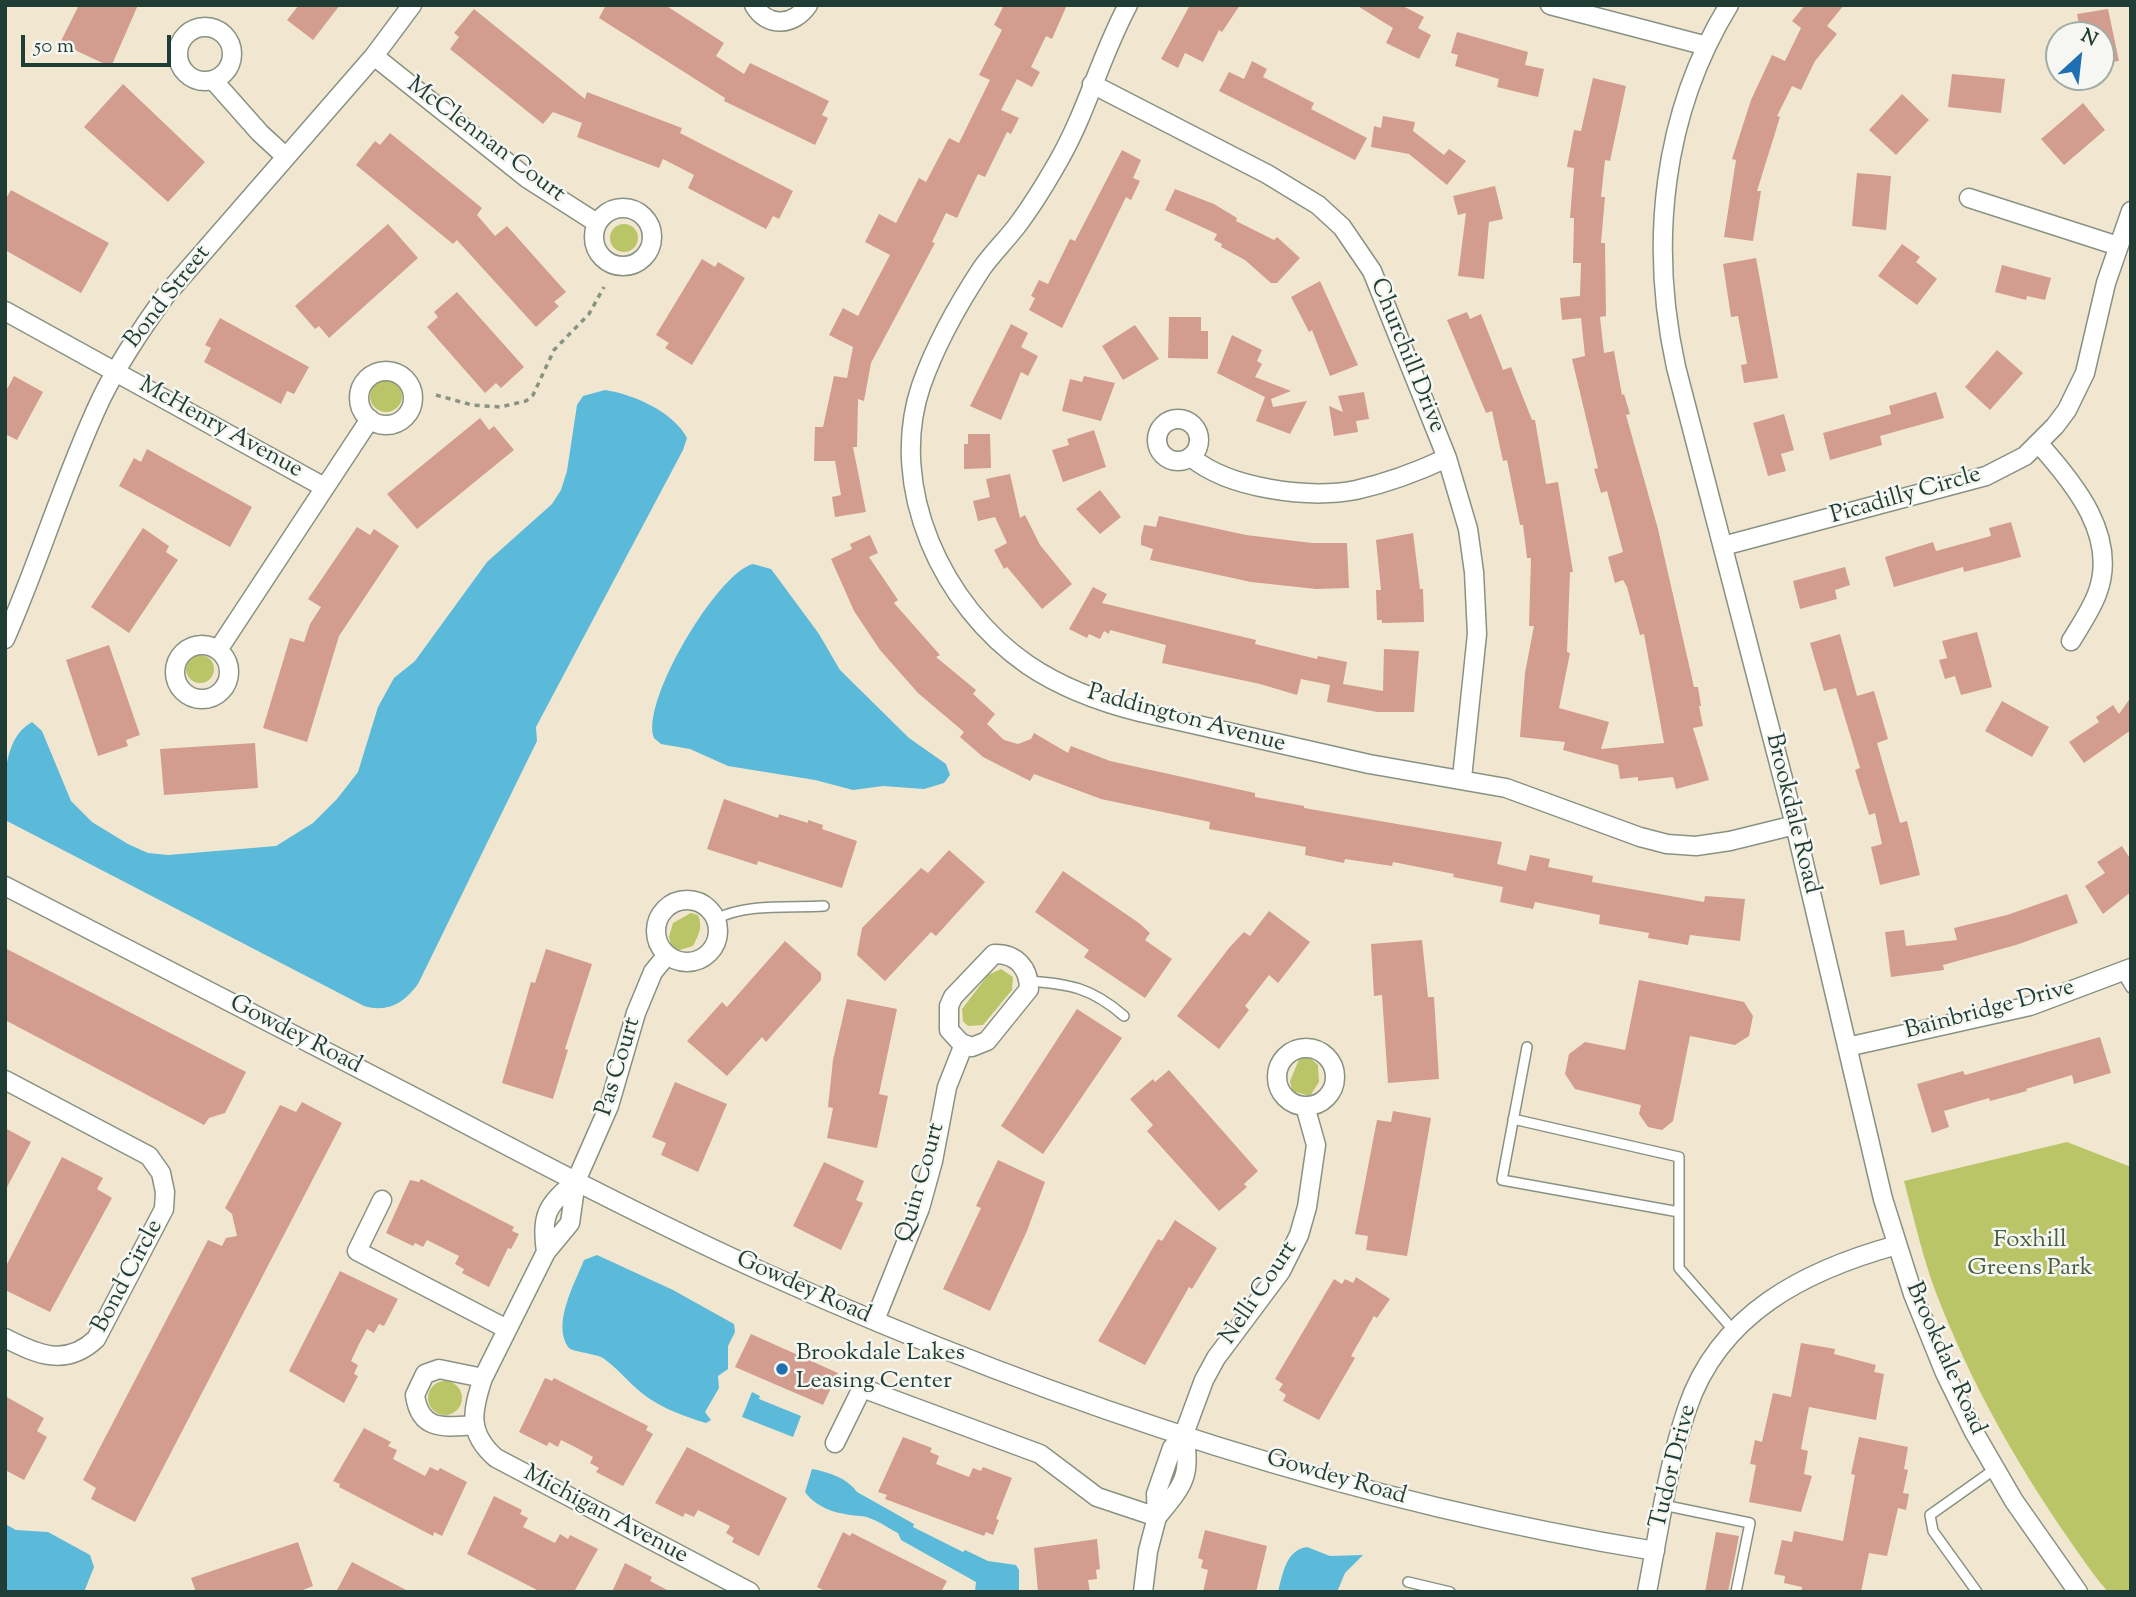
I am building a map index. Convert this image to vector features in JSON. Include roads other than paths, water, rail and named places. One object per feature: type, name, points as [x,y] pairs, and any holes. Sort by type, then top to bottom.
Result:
[{"type":"street","name":"Bond Street","points":[[5,639],[89,427],[115,371],[166,295],[374,56],[412,5]]},
{"type":"street","points":[[754,5],[764,17],[783,22],[801,15],[808,5]]},
{"type":"street","name":"Paddington Avenue","points":[[1128,5],[1061,156],[1040,193],[969,290],[922,385],[911,430],[913,485],[931,545],[943,570],[966,605],[998,640],[1027,664],[1083,695],[1140,712],[1327,756],[1462,778],[1531,795],[1618,829],[1667,844],[1696,846],[1730,841],[1795,825]]},
{"type":"street","points":[[1550,5],[1707,46]]},
{"type":"street","name":"Brookdale Road","points":[[1729,5],[1707,46],[1689,89],[1671,160],[1662,229],[1662,271],[1667,326],[1676,367],[1795,825],[1883,1199],[1919,1313],[1945,1373],[1995,1469],[2034,1531],[2078,1592]]},
{"type":"street","name":"McClennan Court","points":[[374,56],[528,179],[597,223]]},
{"type":"street","points":[[213,80],[260,133],[286,157]]},
{"type":"street","name":"Churchill Drive","points":[[1092,84],[1268,174],[1334,218],[1359,248],[1372,271],[1447,458],[1468,529],[1477,609],[1462,778]]},
{"type":"street","points":[[1969,198],[2118,246]]},
{"type":"street","name":"Picadilly Circle","points":[[1723,546],[1986,476],[2025,456],[2039,444],[2067,410],[2085,373],[2118,246],[2131,211]]},
{"type":"street","name":"McHenry Avenue","points":[[5,311],[324,487]]},
{"type":"street","points":[[218,650],[370,419]]},
{"type":"street","points":[[2039,444],[2083,498],[2100,540],[2102,574],[2098,592],[2071,641]]},
{"type":"street","points":[[1191,457],[1205,468],[1237,481],[1310,492],[1356,490],[1422,470],[1447,458]]},
{"type":"street","name":"Gowdey Road","points":[[5,886],[713,1249],[976,1362],[1184,1434],[1423,1504],[1655,1551]]},
{"type":"street","points":[[683,900],[702,904],[716,919],[717,939],[706,956],[686,962],[667,955],[657,938],[656,928],[664,909],[683,900]]},
{"type":"street","points":[[1001,954],[1015,958],[1024,967],[1029,981],[1026,997],[987,1041],[972,1047],[964,1044],[949,1030],[949,1006],[989,957],[1001,954]]},
{"type":"street","name":"Pas Court","points":[[576,1181],[609,1106],[653,972],[667,955]]},
{"type":"street","name":"Bainbridge Drive","points":[[1847,1047],[2030,1006],[2128,976]]},
{"type":"street","name":"Quin Court","points":[[875,1320],[920,1208],[933,1161],[947,1087],[964,1044]]},
{"type":"street","name":"Bond Circle","points":[[5,1080],[149,1156],[161,1173],[165,1192],[161,1219],[96,1339],[79,1352],[59,1358],[34,1353],[5,1338]]},
{"type":"street","name":"Nelli Court","points":[[1143,1592],[1148,1551],[1157,1517],[1156,1494],[1172,1448],[1184,1434],[1204,1380],[1216,1358],[1281,1271],[1299,1235],[1307,1207],[1316,1146],[1305,1106]]},
{"type":"street","points":[[482,1378],[439,1369],[425,1374],[415,1395],[422,1418],[432,1424],[448,1427],[475,1426],[476,1397],[482,1378],[546,1252],[543,1231],[551,1202],[576,1181]]},
{"type":"street","points":[[382,1200],[356,1251],[507,1329]]},
{"type":"street","name":"Tudor Drive","points":[[1647,1592],[1663,1505],[1688,1407],[1703,1375],[1735,1332],[1789,1286],[1859,1256],[1897,1245]]},
{"type":"street","points":[[835,1443],[862,1388],[1040,1454],[1097,1497],[1157,1517]]},
{"type":"street","name":"Michigan Avenue","points":[[475,1426],[478,1439],[486,1450],[513,1468],[750,1592]]},
{"type":"lane","points":[[716,919],[726,914],[769,908],[824,906]]},
{"type":"lane","points":[[1029,981],[1071,985],[1102,997],[1124,1016]]},
{"type":"lane","points":[[1527,1047],[1502,1180],[1679,1212]]},
{"type":"lane","points":[[1513,1119],[1679,1157],[1679,1268],[1735,1332]]},
{"type":"lane","points":[[1977,1592],[1933,1531],[1930,1515],[1995,1469]]},
{"type":"lane","points":[[1663,1505],[1750,1524],[1737,1592]]},
{"type":"lane","points":[[1408,1582],[1450,1592]]},
{"type":"water","points":[[605,390],[627,395],[662,412],[681,428],[687,438],[683,450],[536,727],[537,741],[418,984],[401,1001],[381,1008],[364,1006],[5,820],[5,780],[9,753],[22,730],[32,722],[42,731],[71,801],[92,822],[148,853],[168,855],[276,846],[313,823],[337,799],[358,772],[378,707],[394,678],[415,661],[487,562],[552,504],[561,490],[567,471],[577,405],[583,396]]},
{"type":"water","points":[[753,564],[771,569],[819,634],[840,670],[909,738],[946,764],[950,775],[944,783],[924,789],[883,786],[853,790],[815,780],[728,766],[690,749],[661,744],[654,738],[653,721],[659,697],[685,640],[721,590],[738,572]]},
{"type":"water","points":[[597,1255],[673,1290],[734,1324],[735,1332],[728,1346],[728,1369],[718,1376],[719,1388],[705,1412],[711,1420],[706,1423],[661,1405],[641,1393],[603,1358],[568,1347],[562,1327],[567,1303],[584,1260]]},
{"type":"water","points":[[752,1392],[760,1396],[759,1399],[801,1416],[793,1437],[742,1417]]},
{"type":"water","points":[[812,1469],[843,1479],[857,1492],[914,1524],[913,1527],[963,1552],[965,1550],[988,1561],[1016,1565],[1019,1570],[1019,1592],[975,1592],[976,1582],[901,1540],[898,1533],[875,1520],[831,1510],[817,1503],[805,1492]]},
{"type":"water","points":[[5,1524],[16,1530],[48,1532],[90,1555],[94,1567],[84,1592],[5,1592]]},
{"type":"water","points":[[1307,1547],[1330,1556],[1363,1555],[1345,1573],[1337,1592],[1278,1592],[1290,1558],[1300,1549]]},
{"type":"place","name":"Brookdale Lakes Leasing Center","points":[[782,1369]]},
{"type":"park label","name":"Foxhill Greens Park","points":[[2030,1256]]}]
